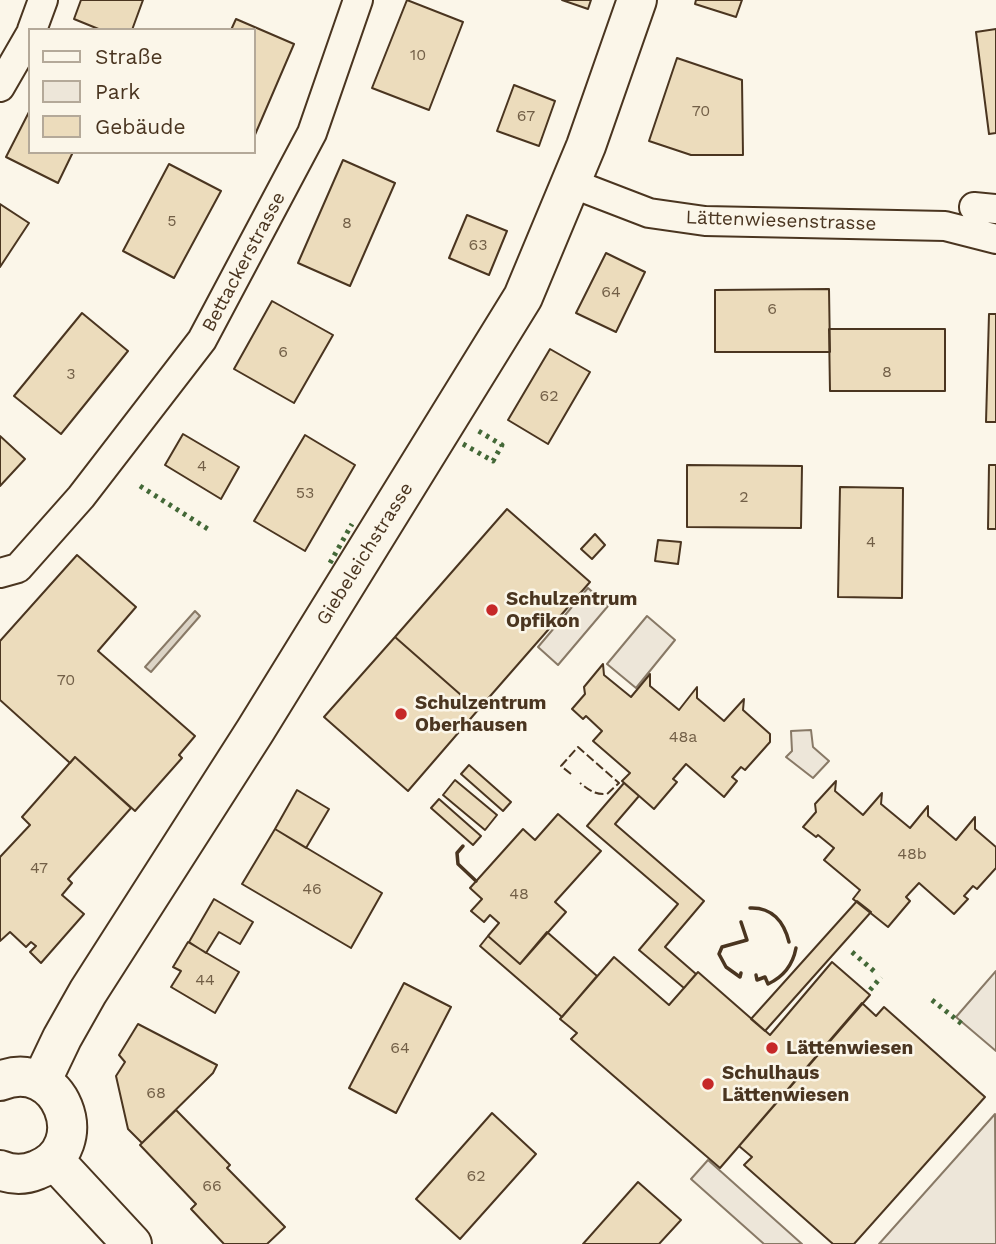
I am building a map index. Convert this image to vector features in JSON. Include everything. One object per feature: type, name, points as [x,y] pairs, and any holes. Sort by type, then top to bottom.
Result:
[{"type":"street","points":[[33,28],[43,0]]},
{"type":"street","name":"Bettackerstrasse","points":[[0,572],[18,568],[81,496],[202,340],[312,133],[358,0]]},
{"type":"street","name":"Giebeleichstrasse","points":[[41,1082],[88,992],[255,731],[523,298],[571,183],[637,0]]},
{"type":"street","points":[[0,88],[28,39]]},
{"type":"street","name":"Lättenwiesenstrasse","points":[[571,183],[649,213],[705,221],[945,226],[996,239]]},
{"type":"street","points":[[0,1081],[25,1077],[41,1082],[53,1091],[62,1103],[67,1118],[63,1147],[54,1160],[31,1173],[18,1174],[0,1170]]},
{"type":"street","points":[[54,1160],[132,1244]]},
{"type":"green space","points":[[588,588],[608,606],[558,665],[538,647]]},
{"type":"green space","points":[[647,616],[675,640],[636,688],[607,664]]},
{"type":"green space","points":[[811,730],[813,747],[829,761],[813,778],[786,757],[792,751],[791,731]]},
{"type":"green space","points":[[996,971],[996,1051],[956,1017]]},
{"type":"green space","points":[[995,1114],[996,1244],[879,1244]]},
{"type":"green space","points":[[708,1160],[802,1244],[764,1244],[691,1179]]},
{"type":"shaded area","points":[[195,611],[200,616],[151,672],[145,667]]},
{"type":"building","points":[[81,0],[143,0],[133,28],[96,28],[74,19]]},
{"type":"building","points":[[407,0],[463,22],[429,110],[372,88]]},
{"type":"building","points":[[562,0],[591,0],[588,9]]},
{"type":"building","points":[[696,0],[742,0],[736,17],[695,4]]},
{"type":"building","points":[[236,19],[294,44],[256,132],[256,28],[232,28]]},
{"type":"building","points":[[996,29],[996,133],[989,134],[976,32]]},
{"type":"building","points":[[677,58],[742,80],[743,155],[691,155],[649,141]]},
{"type":"building","points":[[514,85],[555,101],[539,146],[497,131]]},
{"type":"building","points":[[28,114],[28,154],[72,154],[58,183],[6,157]]},
{"type":"building","points":[[343,160],[395,183],[350,286],[298,263]]},
{"type":"building","points":[[169,164],[221,191],[174,278],[123,251]]},
{"type":"building","points":[[0,204],[29,223],[0,267]]},
{"type":"building","points":[[467,215],[507,231],[489,275],[449,258]]},
{"type":"building","points":[[606,253],[645,272],[616,332],[576,313]]},
{"type":"building","points":[[829,289],[830,352],[715,352],[715,290]]},
{"type":"building","points":[[272,301],[333,335],[294,403],[234,369]]},
{"type":"building","points":[[82,313],[128,351],[61,434],[14,396]]},
{"type":"building","points":[[989,314],[996,314],[996,422],[986,422]]},
{"type":"building","points":[[829,329],[945,329],[945,391],[830,391]]},
{"type":"building","points":[[550,349],[590,372],[548,444],[508,420]]},
{"type":"building","points":[[183,434],[239,467],[221,499],[165,465]]},
{"type":"building","points":[[305,435],[355,465],[305,551],[254,521]]},
{"type":"building","points":[[0,436],[25,459],[0,486]]},
{"type":"building","points":[[687,465],[802,466],[801,528],[687,527]]},
{"type":"building","points":[[989,465],[996,465],[996,529],[988,529]]},
{"type":"building","points":[[840,487],[903,488],[902,598],[838,597]]},
{"type":"building","name":"Schulzentrum Opfikon","points":[[507,509],[590,582],[478,710],[395,637]]},
{"type":"building","points":[[595,534],[605,545],[592,559],[581,549]]},
{"type":"building","points":[[658,540],[681,542],[678,564],[655,561]]},
{"type":"building","points":[[77,555],[136,607],[98,651],[195,736],[179,755],[182,758],[135,811],[75,757],[70,763],[0,700],[0,641]]},
{"type":"building","name":"Schulzentrum Oberhausen","points":[[395,637],[478,710],[408,791],[324,717]]},
{"type":"building","points":[[603,664],[604,675],[631,697],[650,674],[650,686],[679,710],[697,687],[697,698],[724,721],[744,699],[743,710],[770,734],[770,742],[745,770],[741,767],[732,777],[737,781],[724,797],[686,764],[673,779],[677,782],[654,809],[622,781],[630,773],[593,741],[602,731],[586,716],[583,719],[572,709],[585,694],[584,687]]},
{"type":"building","points":[[75,757],[131,808],[68,879],[72,883],[62,895],[84,914],[41,963],[30,952],[36,946],[31,942],[26,947],[10,932],[0,941],[0,857],[30,825],[22,817]]},
{"type":"building","points":[[469,765],[511,802],[503,811],[461,774]]},
{"type":"building","points":[[455,780],[497,815],[485,830],[443,795]]},
{"type":"building","points":[[836,781],[835,791],[863,815],[882,793],[881,804],[910,828],[928,806],[928,816],[956,840],[975,817],[975,829],[996,847],[996,868],[977,889],[973,886],[964,896],[968,899],[954,914],[919,883],[906,897],[910,901],[888,927],[853,899],[860,890],[824,860],[834,848],[803,827],[816,812],[815,804]]},
{"type":"building","points":[[624,783],[639,796],[615,824],[704,901],[665,947],[696,974],[684,988],[639,950],[678,904],[587,826]]},
{"type":"building","points":[[297,790],[329,809],[306,848],[275,829]]},
{"type":"building","points":[[439,799],[481,836],[473,845],[431,808]]},
{"type":"building","points":[[558,814],[601,851],[555,902],[566,912],[520,964],[488,936],[499,923],[490,915],[484,922],[471,911],[482,899],[470,888],[523,829],[535,840]]},
{"type":"building","points":[[275,829],[382,893],[351,948],[242,884]]},
{"type":"building","points":[[214,899],[253,922],[240,944],[219,932],[206,953],[189,942]]},
{"type":"building","points":[[857,901],[871,912],[765,1031],[751,1019]]},
{"type":"building","points":[[547,932],[597,976],[562,1017],[480,946],[488,936],[520,964]]},
{"type":"building","points":[[188,942],[239,972],[215,1013],[171,987],[181,971],[173,967]]},
{"type":"building","name":"Schulhaus Lättenwiesen","points":[[614,957],[669,1005],[698,972],[770,1035],[832,962],[870,995],[720,1168],[571,1039],[577,1033],[560,1019]]},
{"type":"building","points":[[404,983],[451,1007],[396,1113],[349,1088]]},
{"type":"building","points":[[862,1003],[876,1016],[884,1007],[985,1097],[854,1244],[833,1244],[744,1165],[752,1157],[739,1146]]},
{"type":"building","points":[[138,1024],[217,1065],[213,1073],[142,1143],[128,1129],[116,1076],[125,1062],[119,1055]]},
{"type":"building","points":[[176,1110],[230,1165],[227,1168],[285,1227],[267,1244],[224,1244],[191,1209],[196,1204],[140,1145]]},
{"type":"building","points":[[492,1113],[536,1154],[460,1239],[416,1199]]},
{"type":"building","points":[[638,1182],[681,1220],[659,1244],[583,1244]]},
{"type":"hedge","points":[[463,444],[493,461],[502,445],[475,429]]},
{"type":"hedge","points":[[140,486],[211,531]]},
{"type":"hedge","points":[[330,563],[352,524]]},
{"type":"hedge","points":[[852,952],[875,972]]},
{"type":"hedge","points":[[870,990],[881,977]]},
{"type":"hedge","points":[[932,1000],[962,1024]]},
{"type":"fence","points":[[571,774],[561,766],[578,747],[619,783],[607,794],[592,792],[580,783]]},
{"type":"wall","points":[[463,846],[457,853],[458,864],[476,881]]},
{"type":"wall","points":[[750,908],[765,910],[776,917],[789,942]]},
{"type":"wall","points":[[741,922],[747,940],[722,947],[719,954],[726,967],[740,977],[741,973]]},
{"type":"wall","points":[[756,975],[757,980],[765,977],[768,984],[778,978],[786,969],[796,948]]},
{"type":"place","name":"Schulzentrum Opfikon","points":[[492,610]]},
{"type":"place","name":"Schulzentrum Oberhausen","points":[[401,714]]},
{"type":"place","name":"Lättenwiesen","points":[[772,1048]]},
{"type":"place","name":"Schulhaus Lättenwiesen","points":[[708,1084]]}]
